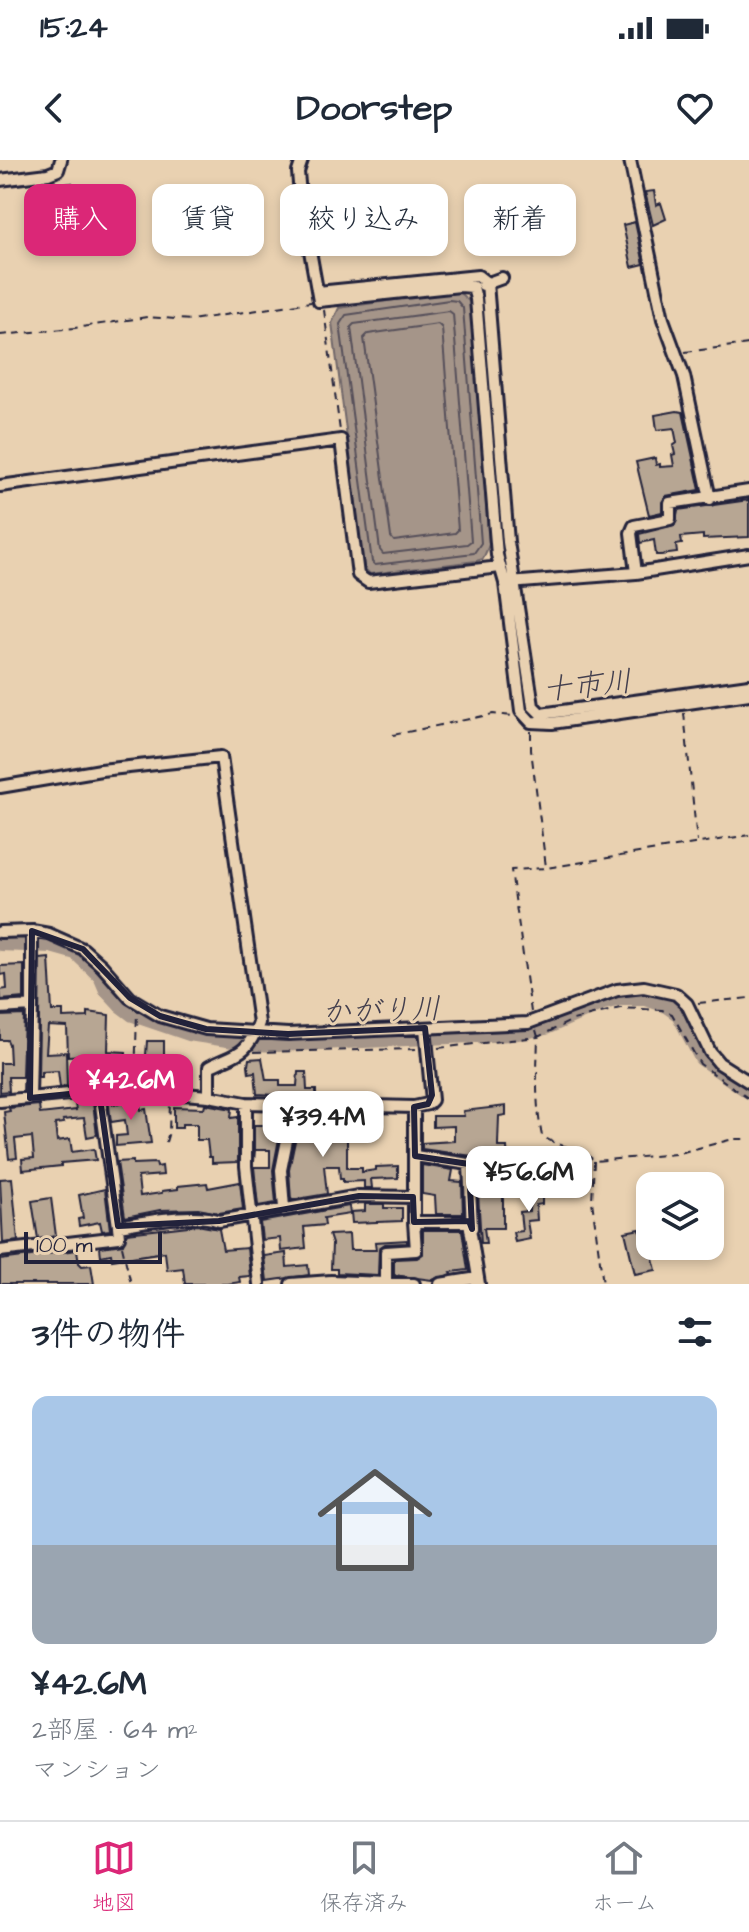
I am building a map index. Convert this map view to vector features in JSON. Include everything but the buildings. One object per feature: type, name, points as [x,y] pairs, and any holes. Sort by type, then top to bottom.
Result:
[{"type":"street","points":[[0,180],[48,174],[58,170],[61,160]]},
{"type":"street","points":[[302,160],[298,172],[300,195],[318,297]]},
{"type":"street","points":[[630,160],[663,319],[684,376],[710,499]]},
{"type":"street","points":[[318,297],[478,276],[487,285],[521,711],[528,719],[552,723],[749,694]]},
{"type":"street","points":[[318,297],[473,287],[502,278]]},
{"type":"street","points":[[473,287],[497,555],[510,583],[533,706],[541,714],[749,685]]},
{"type":"street","points":[[0,486],[341,440],[358,575],[368,582],[500,567]]},
{"type":"street","points":[[636,573],[631,533],[634,526],[670,519],[670,503],[749,491]]},
{"type":"street","points":[[510,583],[636,573],[749,555]]},
{"type":"street","points":[[0,787],[101,770],[221,757],[259,1023],[243,1051],[232,1059],[209,1067],[209,1096]]},
{"type":"street","points":[[30,1098],[32,931]]},
{"type":"street","points":[[0,932],[49,934],[83,949],[130,998],[160,1016],[206,1029],[288,1034],[528,1023],[617,990],[644,987],[676,994],[687,1004],[710,1052],[719,1063],[749,1082]]},
{"type":"street","points":[[0,1008],[32,1006]]},
{"type":"street","points":[[0,1101],[99,1091],[135,1091],[209,1096],[246,1103],[414,1107],[432,1100],[425,1028]]},
{"type":"street","points":[[0,1237],[1,1251],[119,1237],[99,1091]]},
{"type":"street","points":[[246,1103],[246,1154],[259,1284]]},
{"type":"street","points":[[284,1208],[281,1170],[287,1140],[286,1105]]},
{"type":"street","points":[[386,1283],[386,1252],[416,1250],[414,1107]]},
{"type":"street","points":[[415,1156],[469,1164],[478,1281],[440,1284]]},
{"type":"street","points":[[118,1230],[209,1217],[219,1221],[359,1196],[413,1197]]},
{"type":"street","points":[[414,1222],[469,1222],[472,1229]]},
{"type":"street","points":[[291,1284],[331,1281],[414,1284]]},
{"type":"path","points":[[0,335],[147,317],[191,320],[318,297],[327,314],[341,440]]},
{"type":"path","points":[[676,353],[749,344]]},
{"type":"path","points":[[683,703],[697,843]]},
{"type":"path","points":[[393,735],[493,714],[528,719],[546,868],[749,835]]},
{"type":"path","points":[[687,1004],[749,998]]},
{"type":"path","points":[[243,1051],[428,1049],[538,1037],[573,1020],[620,1008],[662,1010],[672,1014],[700,1064],[749,1099]]},
{"type":"path","points":[[135,1091],[137,1020]]},
{"type":"path","points":[[166,1142],[170,1094]]},
{"type":"path","points":[[603,1284],[592,1201],[593,1162],[675,1154],[733,1139],[749,1139]]},
{"type":"path","points":[[118,1230],[131,1284]]},
{"type":"highlighted area","points":[[32,931],[83,949],[130,998],[160,1016],[206,1029],[288,1034],[425,1028],[432,1095],[428,1104],[414,1107],[415,1156],[469,1164],[472,1229],[469,1221],[414,1222],[413,1197],[359,1196],[219,1221],[118,1226],[99,1091],[30,1098]]},
{"type":"water","points":[[460,293],[471,303],[489,545],[483,559],[476,561],[370,574],[364,568],[332,323],[339,308]]},
{"type":"waterway","name":"十市川","points":[[517,637],[527,710],[536,714]]},
{"type":"waterway","name":"かがり川","points":[[0,943],[51,945],[76,952],[101,976],[107,990],[133,1014],[189,1033],[253,1043],[513,1033],[546,1027],[603,1002],[620,998],[646,998],[666,1005],[679,1014],[702,1058],[749,1091]]}]
